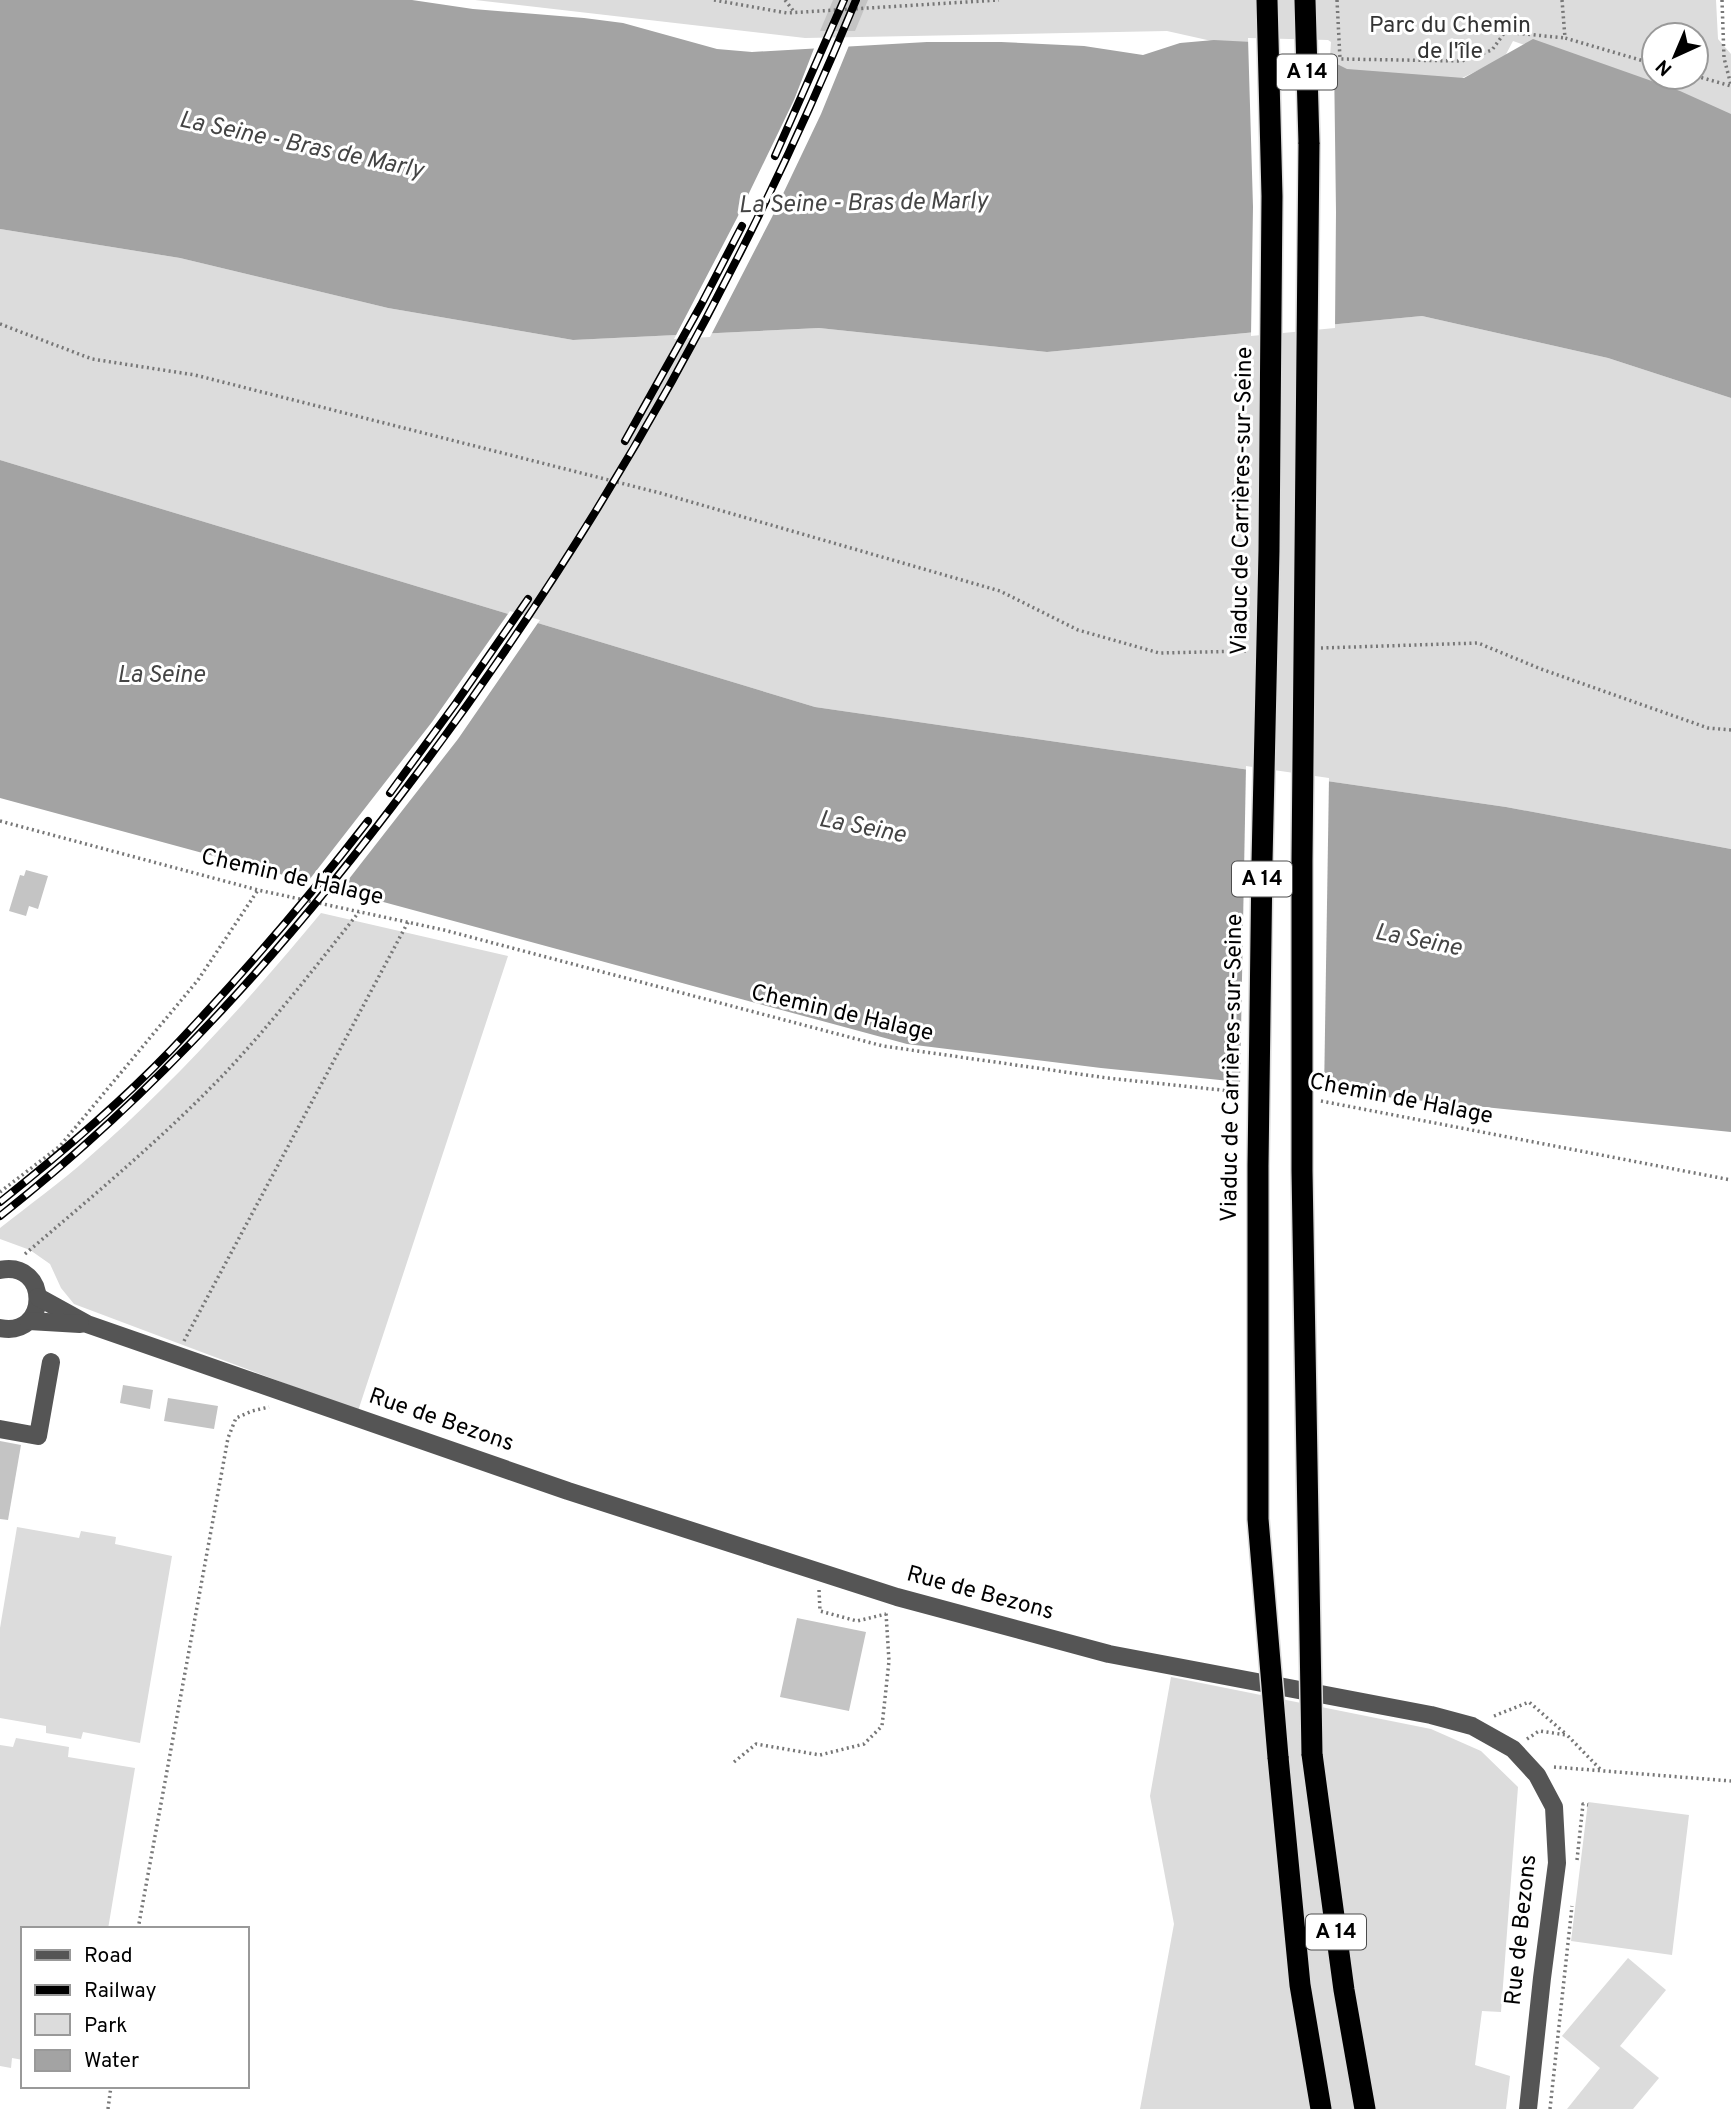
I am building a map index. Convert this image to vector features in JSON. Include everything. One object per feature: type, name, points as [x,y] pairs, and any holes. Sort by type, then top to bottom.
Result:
[{"type":"highway","name":"Viaduc de Carrières-sur-Seine","points":[[1267,0],[1272,197],[1269,551],[1259,1083],[1258,1519],[1300,1985],[1321,2109]]},
{"type":"highway","name":"A 14","points":[[1305,0],[1309,195],[1302,861],[1302,1171],[1312,1754],[1344,1990],[1364,2109]]},
{"type":"street","name":"Rue de Bezons","points":[[4,1269],[25,1274],[37,1288],[38,1297],[87,1324],[568,1491],[891,1595],[1109,1654],[1431,1715],[1472,1726],[1513,1749],[1537,1775],[1554,1807],[1557,1863],[1528,2109]]},
{"type":"street","points":[[29,1321],[38,1306],[38,1297]]},
{"type":"street","name":"Rue de Bezons","points":[[0,1328],[15,1328],[29,1321],[87,1324]]},
{"type":"street","points":[[0,1429],[37,1436],[51,1363]]},
{"type":"path","points":[[714,0],[786,13],[999,0]]},
{"type":"path","points":[[785,0],[795,13]]},
{"type":"path","points":[[887,6],[889,0]]},
{"type":"path","points":[[1337,0],[1340,59],[1462,61],[1492,50],[1505,32],[1565,38],[1640,60]]},
{"type":"path","points":[[1562,0],[1565,38]]},
{"type":"path","points":[[1710,80],[1731,86],[1724,58],[1722,0]]},
{"type":"path","points":[[0,324],[92,359],[195,375],[673,496],[1000,591],[1078,630],[1158,653],[1256,650]]},
{"type":"path","points":[[1311,649],[1478,643],[1541,669],[1708,728],[1731,730]]},
{"type":"path","name":"Chemin de Halage","points":[[0,821],[258,890],[444,930],[883,1046],[1107,1079],[1251,1094]]},
{"type":"path","points":[[0,1192],[68,1137],[198,980],[258,890]]},
{"type":"path","points":[[4,1269],[114,1178],[226,1072],[287,1002],[359,912]]},
{"type":"path","points":[[177,1355],[408,922]]},
{"type":"path","name":"Chemin de Halage","points":[[1317,1100],[1731,1180]]},
{"type":"path","points":[[138,1927],[228,1438],[236,1418],[252,1411],[301,1399]]},
{"type":"path","points":[[818,1571],[820,1611],[857,1621],[886,1614]]},
{"type":"path","points":[[734,1762],[756,1744],[820,1755],[864,1744],[882,1726],[889,1661],[886,1614],[891,1595]]},
{"type":"path","points":[[1472,1726],[1529,1702],[1567,1735],[1602,1771]]},
{"type":"path","points":[[1513,1749],[1539,1731],[1567,1735]]},
{"type":"path","points":[[1528,1765],[1731,1782]]},
{"type":"path","points":[[1577,1860],[1583,1804],[1588,1805]]},
{"type":"path","points":[[1550,2109],[1572,1901]]},
{"type":"path","points":[[108,2109],[111,2088]]},
{"type":"green space","name":"Parc du Chemin de l'île","points":[[475,0],[1716,0],[1718,39],[1731,54],[1731,116],[1658,91],[1710,91],[1710,21],[1640,21],[1640,85],[1513,41],[1504,58],[1460,79],[1346,71],[1167,31],[805,38]]},
{"type":"green space","points":[[0,229],[180,258],[388,308],[573,340],[819,328],[1047,352],[1422,316],[1608,358],[1731,398],[1731,849],[1506,807],[815,707],[0,460]]},
{"type":"green space","points":[[321,913],[508,956],[358,1411],[74,1304],[61,1288],[50,1264],[30,1250],[0,1239],[0,1228],[88,1158],[180,1071],[266,978]]},
{"type":"green space","points":[[17,1527],[79,1538],[81,1531],[116,1537],[115,1544],[172,1556],[140,1743],[83,1732],[81,1739],[46,1733],[46,1726],[0,1718],[0,1628]]},
{"type":"green space","points":[[1171,1677],[1431,1729],[1481,1751],[1518,1787],[1501,2012],[1482,2011],[1475,2065],[1510,2076],[1506,2109],[1140,2109],[1174,1924],[1150,1796]]},
{"type":"green space","points":[[16,1738],[69,1747],[68,1757],[135,1768],[108,1927],[21,1927],[21,2060],[12,2058],[11,2068],[0,2066],[0,1745],[13,1747]]},
{"type":"green space","points":[[1588,1802],[1689,1815],[1672,1955],[1571,1941]]},
{"type":"green space","points":[[1628,1958],[1666,1990],[1620,2046],[1659,2078],[1633,2109],[1567,2109],[1600,2068],[1562,2036]]},
{"type":"water","name":"La Seine - Bras de Marly","points":[[0,0],[412,0],[473,9],[623,23],[717,49],[752,52],[927,42],[1001,42],[1084,46],[1143,55],[1180,43],[1214,40],[1252,42],[1327,59],[1347,69],[1464,78],[1533,39],[1640,77],[1640,91],[1680,91],[1731,114],[1731,398],[1608,358],[1422,316],[1047,352],[819,328],[573,340],[388,308],[180,258],[0,229]]},
{"type":"water","name":"La Seine","points":[[0,460],[815,707],[1506,807],[1731,849],[1731,1132],[1101,1068],[907,1044],[0,798]]},
{"type":"pier","points":[[1248,38],[1331,42],[1330,57],[1334,59],[1335,328],[1251,336],[1253,207]]},
{"type":"pier","points":[[850,43],[821,114],[772,217],[710,337],[674,339],[794,100],[815,46]]},
{"type":"pier","points":[[510,611],[540,620],[458,739],[338,893],[306,884],[432,722]]},
{"type":"pier","points":[[1246,766],[1329,778],[1324,1094],[1240,1085]]},
{"type":"building","points":[[833,0],[868,0],[855,31],[820,31]]},
{"type":"building","points":[[26,870],[48,876],[38,909],[29,906],[26,916],[9,911],[20,875],[24,876]]},
{"type":"building","points":[[123,1385],[153,1390],[150,1409],[120,1403]]},
{"type":"building","points":[[168,1398],[218,1406],[214,1429],[164,1421]]},
{"type":"building","points":[[0,1441],[21,1445],[8,1520],[0,1519]]},
{"type":"building","points":[[797,1618],[866,1632],[849,1711],[780,1697]]},
{"type":"railway","points":[[775,156],[844,0]]},
{"type":"railway","points":[[0,1216],[59,1168],[115,1117],[221,1011],[320,898],[413,779],[479,688],[602,500],[713,305],[812,103],[856,0]]},
{"type":"railway","points":[[625,441],[742,226]]},
{"type":"railway","points":[[390,793],[528,599]]},
{"type":"railway","points":[[0,1202],[88,1129],[171,1050],[272,938],[368,821]]}]
